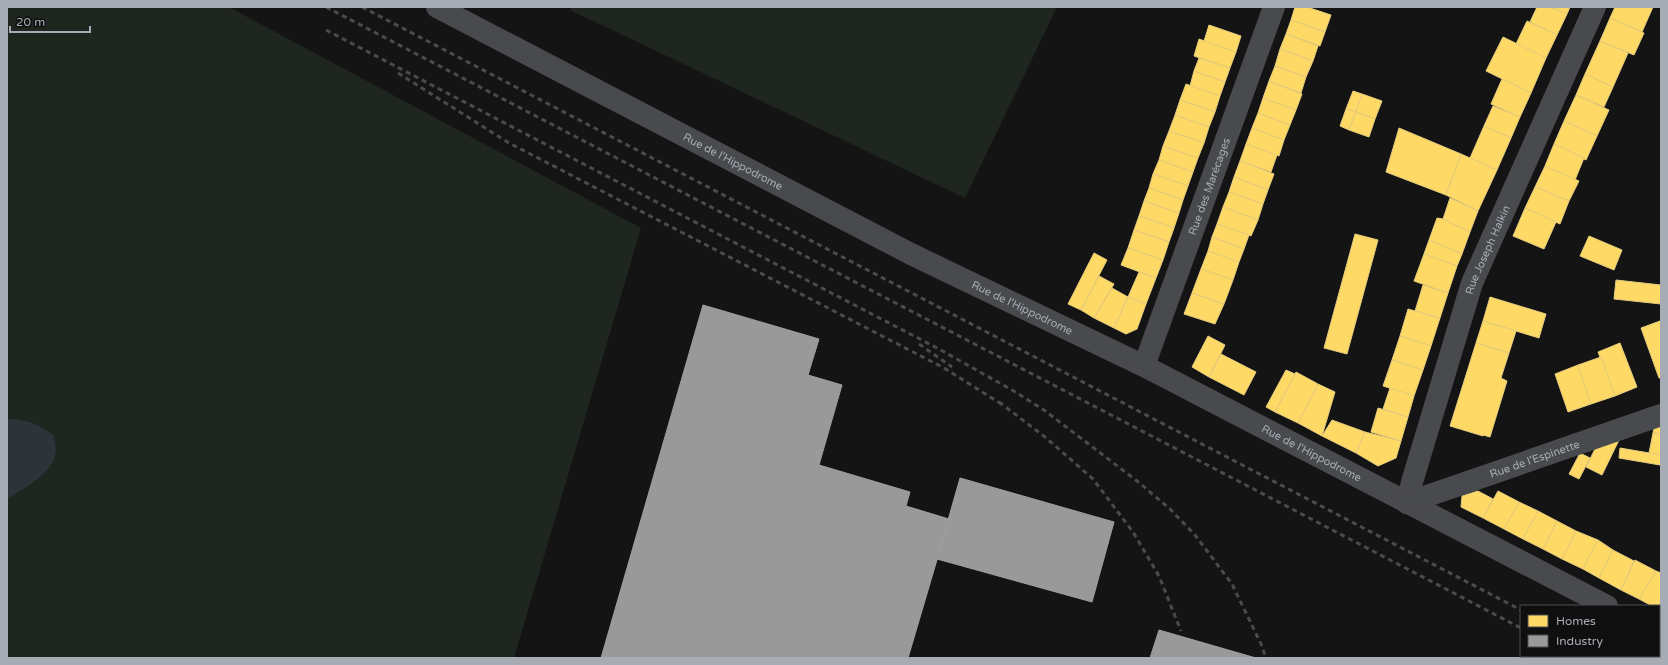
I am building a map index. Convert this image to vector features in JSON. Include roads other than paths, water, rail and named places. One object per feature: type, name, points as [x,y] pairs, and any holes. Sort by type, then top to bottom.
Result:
[{"type":"street","name":"Rue de l'Hippodrome","points":[[437,7],[911,254],[1144,366],[1605,605]]},
{"type":"street","name":"Rue des Marécages","points":[[1144,366],[1274,7]]},
{"type":"street","name":"Rue Joseph Halkin","points":[[1407,503],[1472,283],[1595,7]]},
{"type":"street","name":"Rue de l'Espinette","points":[[1407,503],[1661,414]]},
{"type":"railway","points":[[326,7],[1520,627]]},
{"type":"railway","points":[[362,7],[1520,609]]},
{"type":"railway","points":[[326,30],[939,349],[1012,390],[1044,410],[1137,481],[1170,509],[1195,535],[1232,584],[1261,644],[1266,658]]},
{"type":"railway","points":[[398,73],[509,143],[944,368],[1003,405]]},
{"type":"railway","points":[[919,344],[952,367]]},
{"type":"railway","points":[[999,402],[1045,437],[1093,479],[1133,532],[1159,576],[1181,631]]}]
